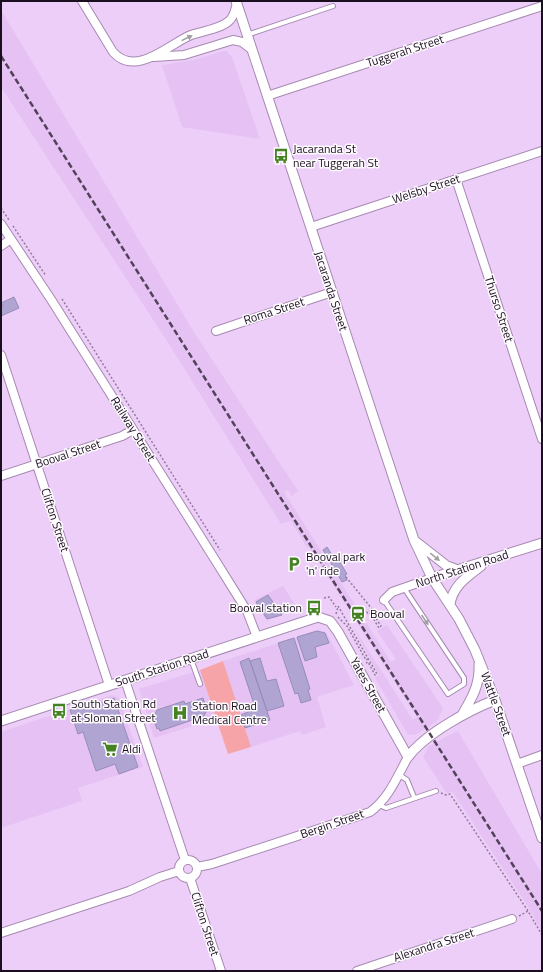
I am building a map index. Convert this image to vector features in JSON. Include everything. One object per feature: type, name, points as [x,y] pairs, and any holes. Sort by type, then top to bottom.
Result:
[{"type":"street","points":[[82,1],[116,55],[124,60],[132,62],[153,57],[184,55],[233,40],[239,41],[252,49]]},
{"type":"street","points":[[153,57],[190,36],[228,22],[233,16],[237,3]]},
{"type":"street","name":"Jacaranda Street","points":[[237,3],[414,540],[432,578]]},
{"type":"street","name":"Tuggerah Street","points":[[267,96],[542,6]]},
{"type":"street","name":"Welsby Street","points":[[310,227],[542,151]]},
{"type":"street","name":"Thurso Street","points":[[456,180],[542,439]]},
{"type":"street","name":"Railway Street","points":[[1,224],[52,301],[247,611],[257,637]]},
{"type":"street","points":[[1,246],[11,239]]},
{"type":"street","name":"Roma Street","points":[[216,331],[332,292]]},
{"type":"street","name":"Clifton Street","points":[[1,355],[109,685]]},
{"type":"street","name":"Booval Street","points":[[1,476],[122,436],[134,430]]},
{"type":"street","points":[[414,540],[447,566],[458,570]]},
{"type":"street","name":"North Station Road","points":[[384,600],[392,592],[542,543]]},
{"type":"street","points":[[450,605],[453,591],[465,578],[487,561]]},
{"type":"street","name":"Wattle Street","points":[[432,578],[465,629],[479,660],[495,700],[542,838]]},
{"type":"street","name":"South Station Road","points":[[1,721],[315,617],[324,618]]},
{"type":"street","name":"Yates Street","points":[[324,618],[332,624],[338,632],[408,757]]},
{"type":"street","points":[[460,718],[476,690],[478,683],[479,660]]},
{"type":"street","points":[[125,680],[185,860]]},
{"type":"street","name":"Bergin Street","points":[[197,867],[212,864],[370,812],[388,795],[408,757],[422,742],[460,718],[495,700]]},
{"type":"street","points":[[517,764],[542,756]]},
{"type":"street","points":[[185,860],[193,861],[197,867],[196,873],[190,878],[183,877],[179,871],[180,865],[185,860]]},
{"type":"street","points":[[1,933],[129,891],[160,877],[179,871]]},
{"type":"street","name":"Clifton Street","points":[[190,878],[221,971]]},
{"type":"street","name":"Alexandra Street","points":[[356,971],[512,919]]},
{"type":"lane","points":[[247,35],[333,6]]},
{"type":"lane","points":[[384,600],[448,694],[464,684],[464,678],[404,588]]},
{"type":"lane","points":[[191,658],[200,684]]},
{"type":"lane","points":[[398,774],[407,780],[414,797]]},
{"type":"lane","points":[[379,805],[386,808],[436,790]]},
{"type":"path","points":[[346,577],[372,609],[372,612],[382,626],[379,628],[370,613],[368,614],[367,612],[372,609]]},
{"type":"path","points":[[324,598],[330,597],[336,608],[336,614]]},
{"type":"path","points":[[336,608],[338,606],[348,621],[377,674],[375,675],[368,662],[366,664]]},
{"type":"path","points":[[342,620],[366,660],[368,659]]},
{"type":"path","points":[[436,790],[446,795],[450,794],[528,911],[542,935]]},
{"type":"path","points":[[512,919],[528,911]]},
{"type":"shaded area","points":[[1,10],[194,332],[298,491],[292,496],[288,490],[284,492],[391,662],[396,659],[377,631],[387,625],[443,708],[438,720],[417,734],[408,735],[375,678],[379,675],[350,622],[413,720],[417,717],[309,547],[307,548],[291,521],[281,524],[167,341],[1,87]]},
{"type":"shaded area","points":[[227,51],[232,57],[260,139],[182,127],[162,65],[194,60]]},
{"type":"shaded area","points":[[283,586],[298,609],[266,620],[254,600]]},
{"type":"shaded area","points":[[318,630],[326,632],[354,685],[317,697],[326,727],[302,735],[300,731],[251,747],[223,661]]},
{"type":"shaded area","points":[[223,661],[251,747],[228,754],[200,670]]},
{"type":"shaded area","points":[[200,670],[216,719],[154,738],[139,689]]},
{"type":"shaded area","points":[[112,695],[119,698],[143,767],[78,788],[82,801],[1,828],[1,732]]},
{"type":"shaded area","points":[[458,731],[542,874],[542,932],[527,905],[452,791],[447,794],[423,757],[428,747]]},
{"type":"building","points":[[14,297],[19,308],[1,316],[1,307],[3,306],[1,303]]},
{"type":"building","points":[[327,547],[332,555],[335,554],[347,574],[345,575],[347,580],[342,582],[323,550]]},
{"type":"building","points":[[268,595],[282,615],[267,619],[256,602]]},
{"type":"building","points":[[317,631],[325,633],[329,643],[315,647],[317,657],[305,661],[297,637]]},
{"type":"building","points":[[294,638],[310,689],[308,690],[311,700],[301,703],[298,693],[295,694],[278,643]]},
{"type":"building","points":[[249,658],[270,720],[245,728],[241,715],[248,712],[246,706],[254,704],[240,662]]},
{"type":"building","points":[[260,658],[267,681],[276,679],[284,706],[267,711],[250,661]]},
{"type":"building","name":"Aldi","points":[[114,698],[138,767],[119,774],[115,764],[96,771],[83,732],[78,734],[70,710],[82,706],[83,709]]},
{"type":"building","name":"Station Road Medical Centre","points":[[203,698],[207,710],[204,716],[160,731],[159,728],[157,729],[153,718],[157,710],[184,701],[185,704]]},
{"type":"railway","points":[[1,56],[542,911]]},
{"type":"place","name":"Jacaranda St near Tuggerah St","points":[[281,156]]},
{"type":"place","name":"Booval park 'n' ride","points":[[294,564]]},
{"type":"place","name":"Booval station","points":[[314,608]]},
{"type":"place","name":"Booval","points":[[358,614]]},
{"type":"place","name":"South Station Rd at Sloman Street","points":[[59,711]]},
{"type":"place","name":"Station Road Medical Centre","points":[[180,713]]},
{"type":"place","name":"Aldi","points":[[110,749]]}]
